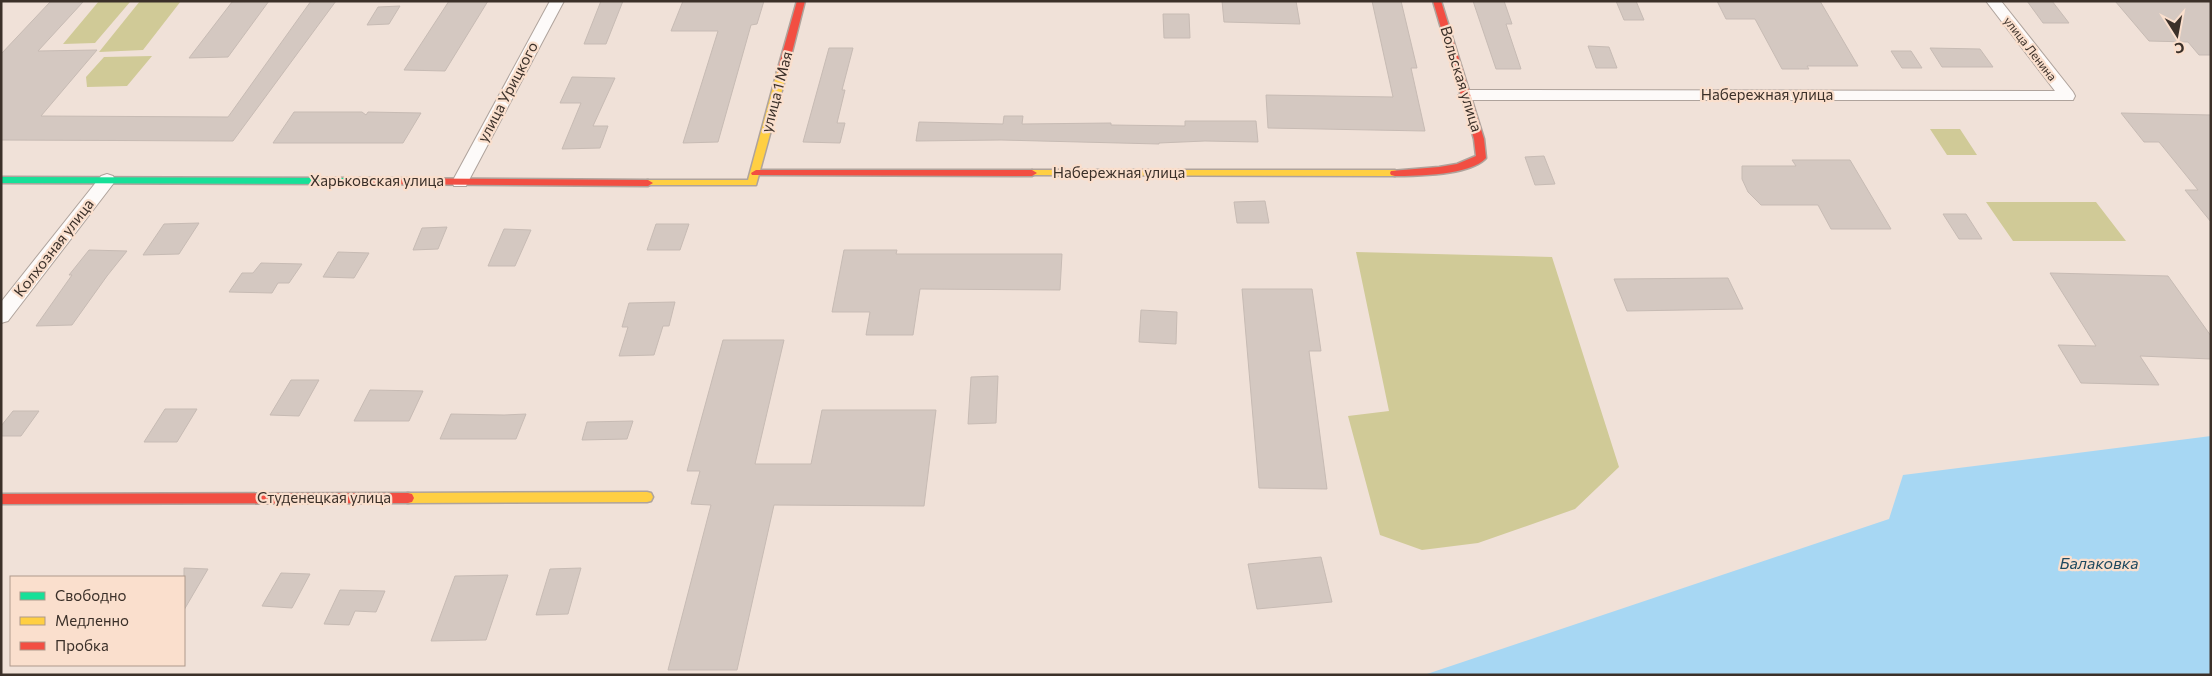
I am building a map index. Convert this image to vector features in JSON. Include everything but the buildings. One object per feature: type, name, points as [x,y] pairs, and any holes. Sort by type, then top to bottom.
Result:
[{"type":"street","name":"улица Урицкого","points":[[460,182],[556,1]]},
{"type":"street","name":"улица 1 Мая","points":[[754,178],[801,1]]},
{"type":"street","name":"Вольская улица","points":[[1437,1],[1479,139],[1481,158]]},
{"type":"street","name":"улица Ленина","points":[[1993,1],[2067,96]]},
{"type":"street","name":"Набережная улица","points":[[1466,95],[2067,96]]},
{"type":"street","name":"Набережная улица","points":[[754,178],[1430,173],[1460,168],[1481,158]]},
{"type":"street","name":"Харьковская улица","points":[[1,180],[460,182],[754,178]]},
{"type":"street","name":"Колхозная улица","points":[[1,316],[108,180]]},
{"type":"street","name":"Студенецкая улица","points":[[1,499],[648,497]]},
{"type":"shaded area","points":[[99,1],[130,2],[95,43],[63,44]]},
{"type":"shaded area","points":[[140,1],[181,1],[143,50],[99,52]]},
{"type":"shaded area","points":[[152,56],[127,86],[87,87],[86,77],[104,57]]},
{"type":"shaded area","points":[[1930,129],[1960,129],[1977,155],[1947,155]]},
{"type":"shaded area","points":[[1986,202],[2096,202],[2126,241],[2013,241]]},
{"type":"shaded area","points":[[1356,252],[1552,257],[1619,467],[1575,509],[1478,543],[1422,550],[1380,535],[1348,416],[1389,411]]},
{"type":"water","name":"Балаковка","points":[[2211,436],[2211,675],[1424,675],[1889,519],[1903,475]]},
{"type":"traffic: fast","points":[[1,180],[359,181]]},
{"type":"traffic: slow","points":[[648,183],[752,183],[782,72]]},
{"type":"traffic: slow","points":[[1032,173],[1395,173]]},
{"type":"traffic: slow","points":[[408,498],[647,497]]},
{"type":"traffic: jam","points":[[782,72],[801,1]]},
{"type":"traffic: jam","points":[[1395,173],[1439,171],[1470,163],[1481,158],[1479,139],[1437,1]]},
{"type":"traffic: jam","points":[[756,173],[1032,173]]},
{"type":"traffic: jam","points":[[359,181],[648,183]]},
{"type":"traffic: jam","points":[[1,499],[408,498]]}]
